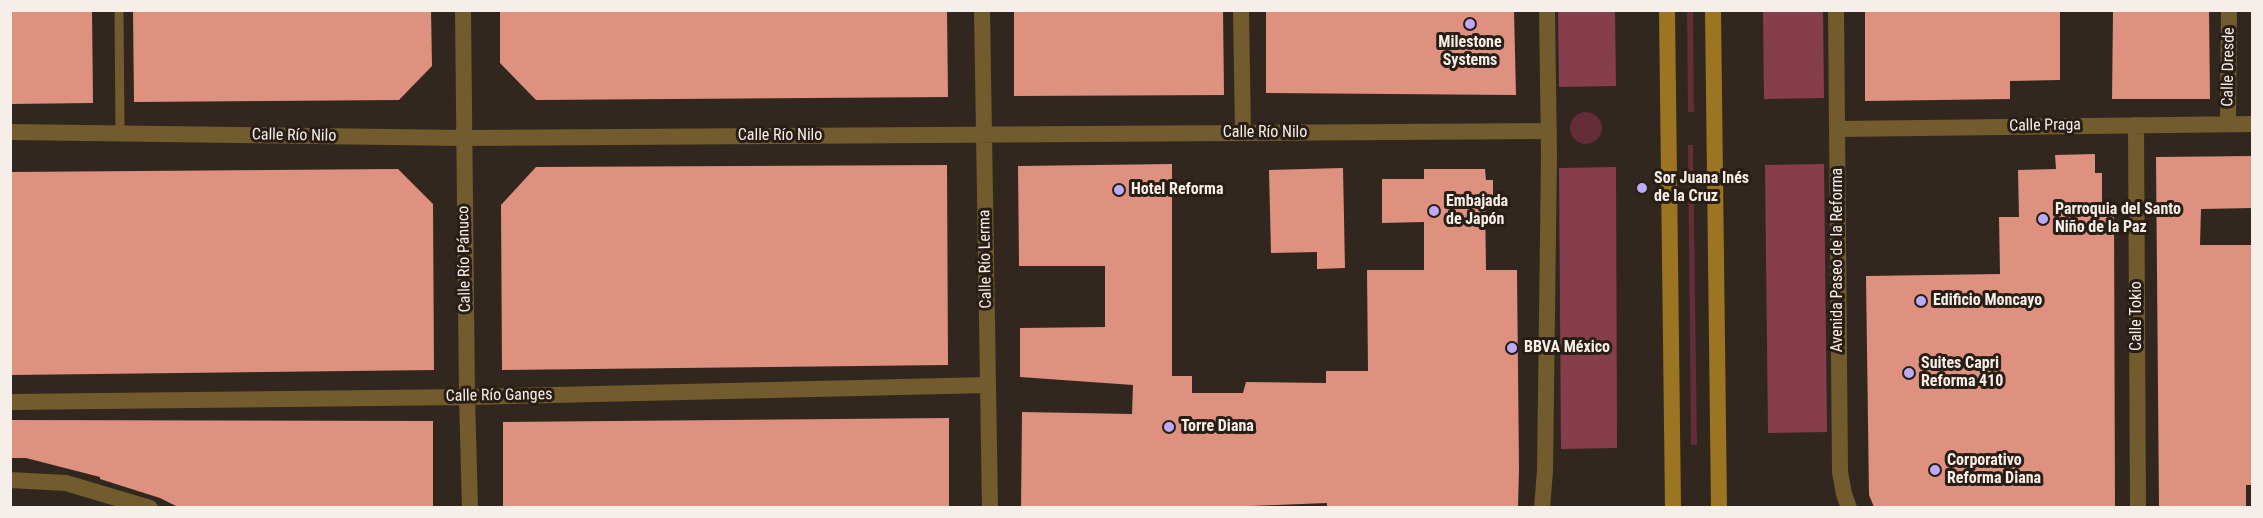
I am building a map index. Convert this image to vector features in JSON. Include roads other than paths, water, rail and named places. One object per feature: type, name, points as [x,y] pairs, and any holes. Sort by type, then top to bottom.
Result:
[{"type":"main road","points":[[1667,10],[1673,507]]},
{"type":"main road","points":[[1713,10],[1719,507]]},
{"type":"street","name":"Calle Río Pánuco","points":[[463,10],[470,507]]},
{"type":"street","name":"Calle Río Lerma","points":[[982,10],[990,507]]},
{"type":"street","points":[[1241,10],[1243,133]]},
{"type":"street","points":[[1542,507],[1545,471],[1549,131],[1547,10]]},
{"type":"street","name":"Avenida Paseo de la Reforma","points":[[1836,10],[1840,472],[1849,507]]},
{"type":"street","name":"Calle Dresde","points":[[2228,124],[2229,10]]},
{"type":"street","name":"Calle Praga","points":[[1838,129],[2253,123]]},
{"type":"street","name":"Calle Tokio","points":[[2136,125],[2138,507]]},
{"type":"street","name":"Calle Río Nilo","points":[[10,132],[464,138],[1549,131]]},
{"type":"street","name":"Calle Río Ganges","points":[[10,402],[467,397],[988,385]]},
{"type":"street","points":[[10,480],[66,483],[150,507]]},
{"type":"lane","points":[[119,10],[120,133]]},
{"type":"place","name":"Milestone Systems","points":[[1470,24]]},
{"type":"place","name":"Sor Juana Inés de la Cruz","points":[[1642,188]]},
{"type":"place","name":"Hotel Reforma","points":[[1119,190]]},
{"type":"place","name":"Embajada de Japón","points":[[1434,211]]},
{"type":"place","name":"Parroquia del Santo Niño de la Paz","points":[[2043,219]]},
{"type":"place","name":"Edificio Moncayo","points":[[1921,301]]},
{"type":"place","name":"BBVA México","points":[[1512,348]]},
{"type":"place","name":"Suites Capri Reforma 410","points":[[1909,373]]},
{"type":"place","name":"Torre Diana","points":[[1169,427]]},
{"type":"place","name":"Corporativo Reforma Diana","points":[[1935,470]]}]
